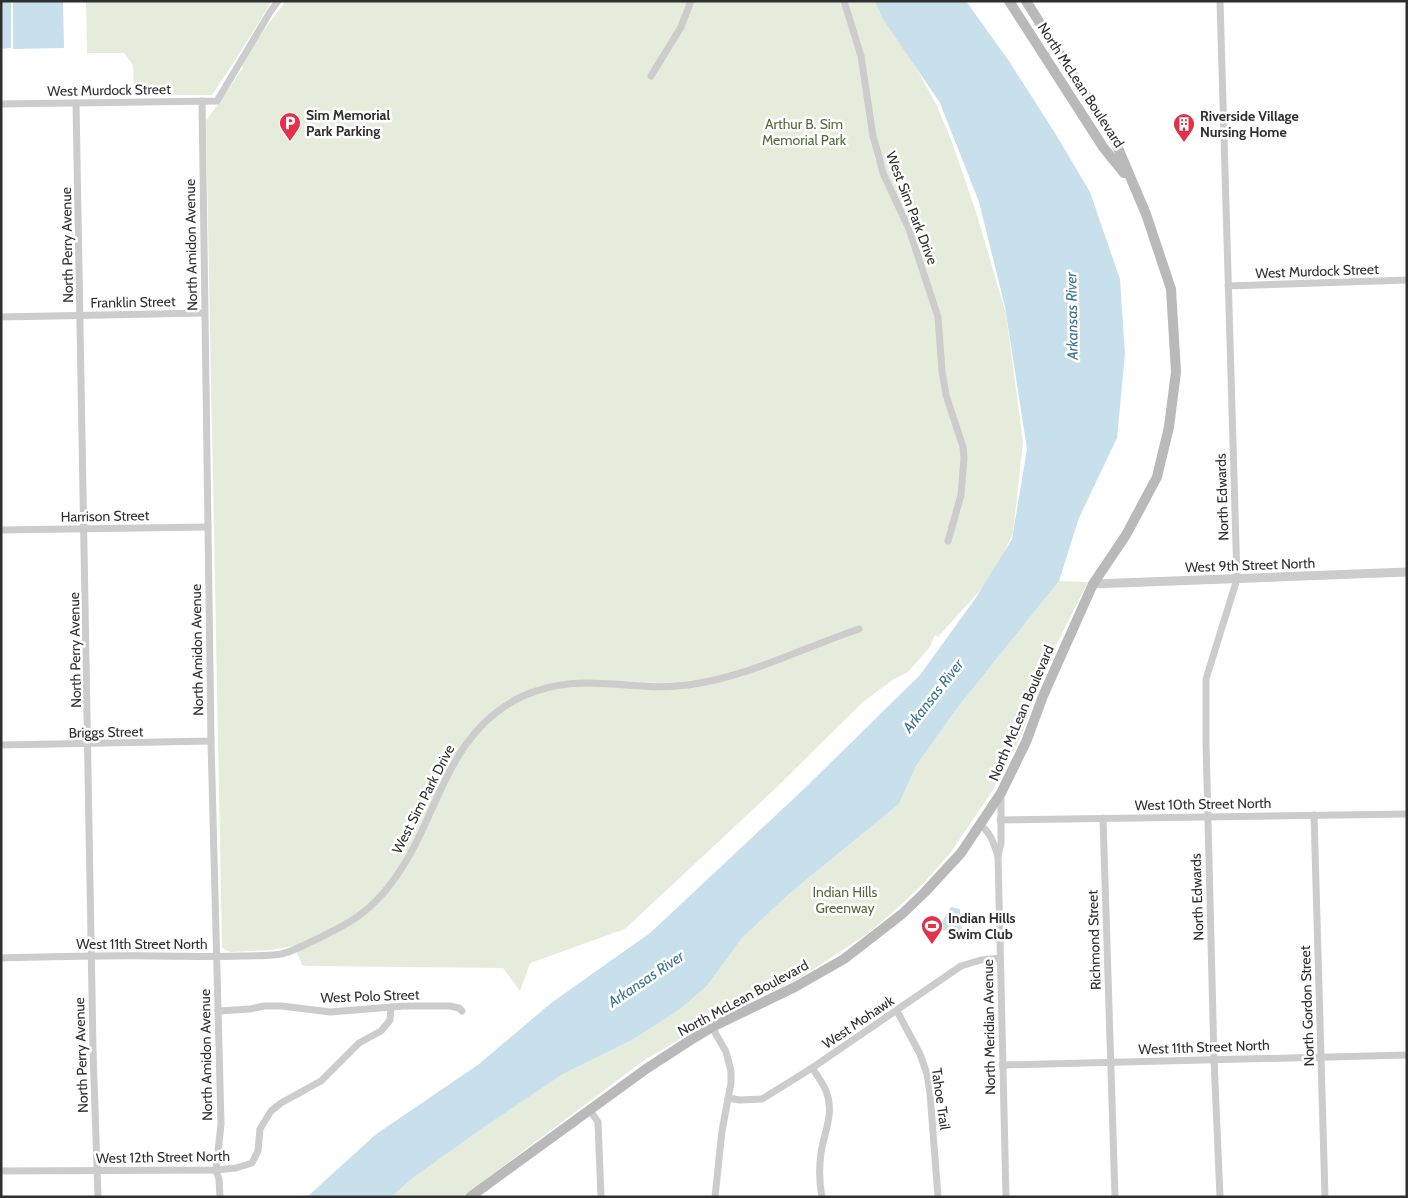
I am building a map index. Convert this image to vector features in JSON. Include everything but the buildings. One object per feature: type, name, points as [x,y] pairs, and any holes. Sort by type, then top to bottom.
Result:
[{"type":"main road","name":"North McLean Boulevard","points":[[1009,1],[1103,147],[1131,182]]},
{"type":"main road","name":"North McLean Boulevard","points":[[470,1197],[589,1109],[646,1069],[712,1027],[795,987],[844,959],[902,914],[924,893],[961,852],[1002,793],[1026,742],[1043,696],[1094,584],[1126,535],[1157,477],[1170,427],[1176,372],[1171,288],[1146,214],[1115,141],[1026,1]]},
{"type":"street","name":"West Murdock Street","points":[[1,104],[217,101],[278,1]]},
{"type":"street","points":[[651,76],[681,27],[691,1]]},
{"type":"street","name":"West Sim Park Drive","points":[[844,1],[861,56],[878,157],[883,173],[909,229],[938,317],[942,371],[946,395],[964,458],[961,495],[948,541]]},
{"type":"street","name":"North Edwards","points":[[1220,1],[1236,580],[1206,679],[1214,1059],[1220,1197]]},
{"type":"street","name":"North Amidon Avenue","points":[[202,101],[211,741],[221,1124],[216,1170],[219,1179],[220,1197]]},
{"type":"street","name":"North Perry Avenue","points":[[76,102],[93,1050],[98,1197]]},
{"type":"street","name":"West Murdock Street","points":[[1228,286],[1407,280]]},
{"type":"street","name":"Franklin Street","points":[[1,317],[204,313]]},
{"type":"street","name":"Harrison Street","points":[[1,530],[208,527]]},
{"type":"street","name":"West 9th Street North","points":[[1094,584],[1407,572]]},
{"type":"street","name":"West Sim Park Drive","points":[[283,954],[328,934],[362,914],[392,884],[419,837],[438,794],[461,751],[478,728],[489,718],[520,698],[537,691],[574,683],[604,683],[652,688],[691,685],[745,671],[859,629]]},
{"type":"street","name":"Briggs Street","points":[[1,746],[211,741]]},
{"type":"street","name":"North Meridian Avenue","points":[[1002,793],[1001,844],[998,856],[1006,1197]]},
{"type":"street","name":"West 10th Street North","points":[[1000,820],[1407,814]]},
{"type":"street","name":"North Gordon Street","points":[[1314,815],[1325,1197]]},
{"type":"street","name":"Richmond Street","points":[[1103,818],[1115,1197]]},
{"type":"street","name":"North Meridian Avenue","points":[[980,825],[991,837],[998,856]]},
{"type":"street","name":"West 11th Street North","points":[[1,958],[283,954]]},
{"type":"street","name":"West Mohawk","points":[[728,1098],[762,1100],[897,1011],[961,966],[981,960],[1000,958]]},
{"type":"street","name":"West Polo Street","points":[[218,1011],[282,1006],[330,1012],[391,1007],[450,1006],[459,1008],[462,1011]]},
{"type":"street","name":"West 12th Street North","points":[[1,1170],[216,1170],[236,1168],[252,1163],[258,1152],[260,1128],[271,1111],[281,1103],[321,1081],[359,1043],[381,1031],[390,1020],[391,1007]]},
{"type":"street","name":"Tahoe Trail","points":[[897,1011],[920,1054],[927,1074],[938,1197]]},
{"type":"street","points":[[712,1027],[729,1060],[731,1083],[722,1131],[715,1197]]},
{"type":"street","name":"West 11th Street North","points":[[1002,1065],[1407,1055]]},
{"type":"street","points":[[812,1068],[826,1091],[830,1112],[819,1169],[822,1197]]},
{"type":"street","points":[[589,1109],[598,1122],[601,1197]]},
{"type":"green space","points":[[86,1],[272,1],[212,95],[134,95],[133,65],[124,53],[87,53]]},
{"type":"green space","name":"Arthur B. Sim Memorial Park","points":[[286,1],[880,1],[937,106],[952,142],[977,215],[1006,314],[1023,442],[1013,533],[992,577],[938,637],[935,635],[930,647],[908,672],[894,679],[863,702],[777,787],[625,929],[530,963],[520,991],[503,968],[309,966],[302,965],[294,946],[270,950],[231,952],[222,947],[206,121],[243,68],[240,61]]},
{"type":"green space","name":"Indian Hills Greenway","points":[[1059,581],[1088,582],[1049,659],[1021,736],[991,793],[951,852],[921,886],[893,912],[867,934],[800,978],[722,1014],[643,1061],[462,1197],[391,1197],[413,1178],[480,1130],[563,1074],[632,1040],[679,1010],[707,986],[742,938],[789,894],[899,804],[916,766],[958,707]]},
{"type":"water","points":[[1,1],[11,1],[11,48],[1,49]]},
{"type":"water","points":[[13,1],[63,1],[64,48],[13,49]]},
{"type":"water","name":"Arkansas River","points":[[875,1],[966,1],[1009,61],[1090,192],[1120,279],[1125,354],[1117,438],[1079,518],[1059,581],[958,707],[916,766],[899,804],[789,894],[742,938],[707,986],[679,1010],[632,1040],[563,1074],[480,1130],[413,1178],[391,1197],[307,1197],[375,1135],[479,1064],[551,1003],[650,933],[807,786],[920,675],[975,599],[1012,539],[1027,449],[1005,307],[979,202],[940,103],[883,19]]},
{"type":"water","points":[[951,907],[960,909],[960,925],[962,927],[958,934],[938,929]]},
{"type":"place","name":"Sim Memorial Park Parking","points":[[290,142]]},
{"type":"place","name":"Riverside Village Nursing Home","points":[[1184,143]]},
{"type":"place","name":"Indian Hills Swim Club","points":[[932,945]]}]
